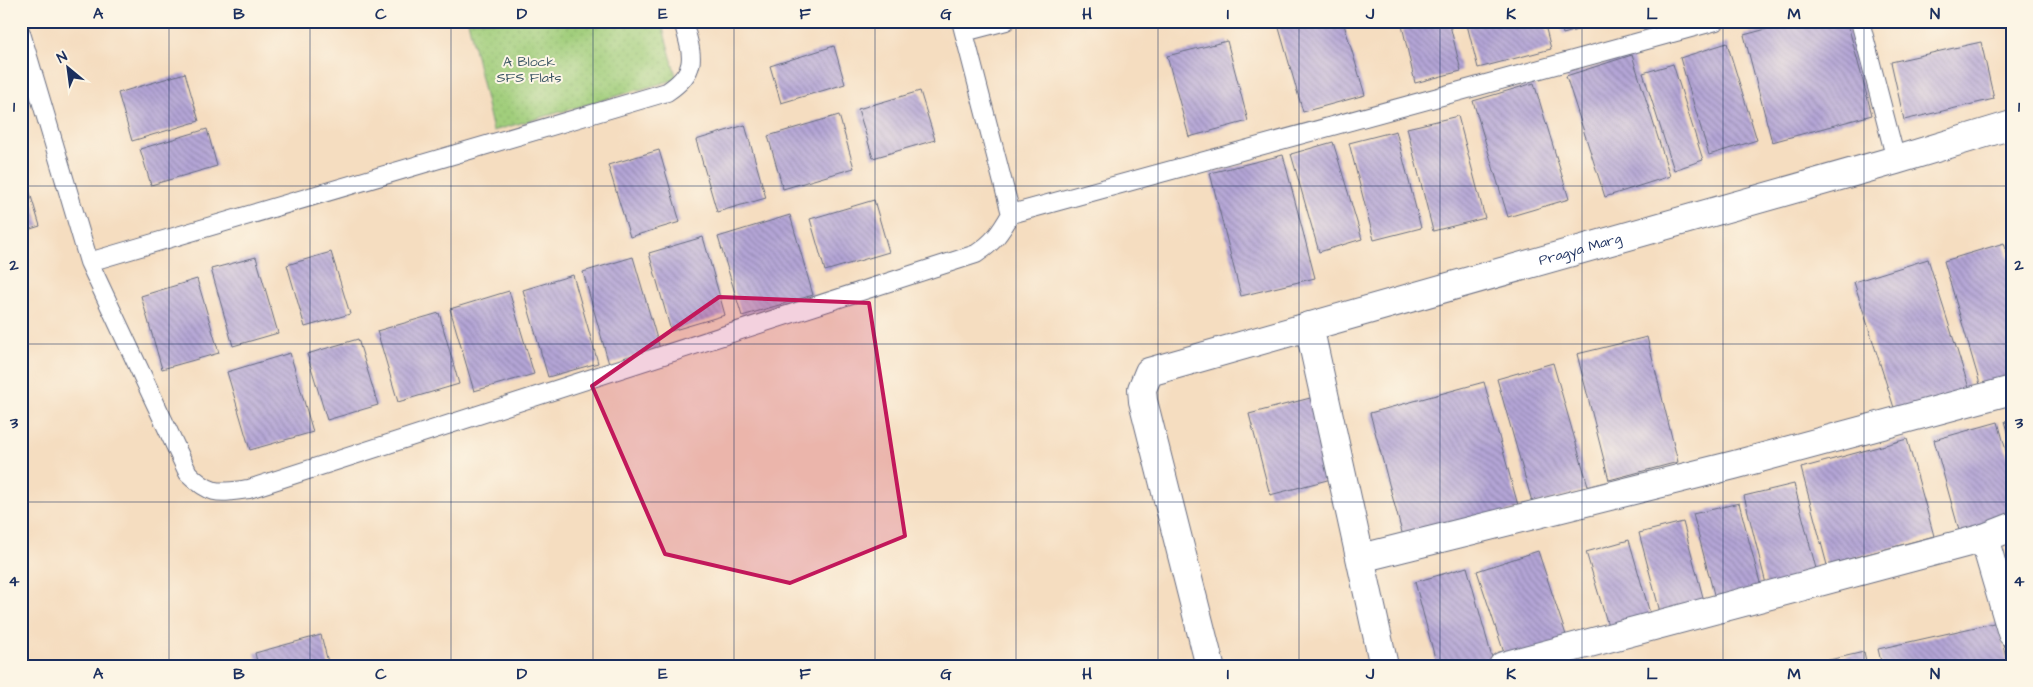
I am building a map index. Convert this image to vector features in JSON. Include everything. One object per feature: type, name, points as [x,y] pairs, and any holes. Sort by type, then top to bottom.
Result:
[{"type":"street","name":"Pragya Marg","points":[[1210,666],[1142,401],[1142,389],[1150,372],[1896,160],[2012,125]]},
{"type":"street","points":[[1309,326],[1384,666]]},
{"type":"street","points":[[1361,558],[1734,465],[2012,390]]},
{"type":"street","points":[[1503,666],[1984,538],[2012,527]]},
{"type":"street","points":[[1984,538],[2012,633]]},
{"type":"lane","points":[[89,262],[667,92],[681,83],[690,69],[691,52],[683,21]]},
{"type":"lane","points":[[21,33],[89,262],[188,473],[201,486],[217,493],[249,489],[976,254],[998,237],[1011,214],[963,27],[1006,21]]},
{"type":"lane","points":[[1011,214],[1716,21]]},
{"type":"lane","points":[[1860,21],[1896,160]]},
{"type":"highlighted area","points":[[719,297],[869,303],[905,536],[790,583],[665,554],[592,386]]},
{"type":"green space","name":"A Block SFS Flats","points":[[468,21],[661,21],[677,79],[493,131]]},
{"type":"building","points":[[1277,21],[1343,21],[1365,95],[1303,112]]},
{"type":"building","points":[[1401,21],[1449,21],[1461,71],[1415,83]]},
{"type":"building","points":[[1466,21],[1544,21],[1551,49],[1478,68]]},
{"type":"building","points":[[1560,21],[1606,21],[1606,22],[1563,34]]},
{"type":"building","points":[[1796,21],[1847,21],[1872,115],[1772,142],[1744,35]]},
{"type":"building","points":[[1227,41],[1248,121],[1189,137],[1167,56]]},
{"type":"building","points":[[1981,42],[1994,99],[1904,120],[1891,62]]},
{"type":"building","points":[[1727,43],[1757,140],[1709,155],[1680,58]]},
{"type":"building","points":[[834,46],[845,84],[781,103],[770,66]]},
{"type":"building","points":[[1632,55],[1670,176],[1605,197],[1566,76]]},
{"type":"building","points":[[1673,64],[1703,160],[1674,170],[1643,73]]},
{"type":"building","points":[[185,73],[199,121],[132,141],[118,93]]},
{"type":"building","points":[[1534,83],[1569,199],[1508,217],[1473,101]]},
{"type":"building","points":[[920,91],[935,140],[873,158],[858,109]]},
{"type":"building","points":[[839,115],[854,168],[783,189],[768,136]]},
{"type":"building","points":[[1458,116],[1485,218],[1433,231],[1407,128]]},
{"type":"building","points":[[745,125],[766,198],[717,212],[696,140]]},
{"type":"building","points":[[207,129],[217,166],[151,185],[140,149]]},
{"type":"building","points":[[1396,131],[1421,228],[1374,240],[1349,143]]},
{"type":"building","points":[[1333,142],[1362,239],[1319,252],[1291,154]]},
{"type":"building","points":[[659,150],[680,222],[630,237],[608,165]]},
{"type":"building","points":[[1283,155],[1315,278],[1241,296],[1210,173]]},
{"type":"building","points":[[21,163],[40,226],[21,232]]},
{"type":"building","points":[[874,200],[889,252],[825,271],[810,219]]},
{"type":"building","points":[[790,215],[813,295],[742,316],[718,237]]},
{"type":"building","points":[[703,237],[725,315],[671,331],[649,253]]},
{"type":"building","points":[[2004,243],[2012,270],[2012,382],[1982,391],[1944,261]]},
{"type":"building","points":[[331,252],[350,314],[305,327],[287,265]]},
{"type":"building","points":[[256,257],[278,333],[233,346],[211,269]]},
{"type":"building","points":[[633,257],[660,349],[609,364],[583,272]]},
{"type":"building","points":[[1928,259],[1970,391],[1896,414],[1854,282]]},
{"type":"building","points":[[573,275],[598,363],[548,377],[523,290]]},
{"type":"building","points":[[197,279],[219,353],[162,369],[141,296]]},
{"type":"building","points":[[509,291],[534,374],[474,391],[450,309]]},
{"type":"building","points":[[439,313],[459,384],[398,402],[377,331]]},
{"type":"building","points":[[1647,337],[1678,462],[1609,480],[1577,354]]},
{"type":"building","points":[[358,339],[378,405],[327,420],[307,354]]},
{"type":"building","points":[[290,353],[313,432],[250,450],[227,372]]},
{"type":"building","points":[[1553,363],[1589,489],[1533,505],[1497,379]]},
{"type":"building","points":[[1484,382],[1519,509],[1404,540],[1370,413]]},
{"type":"building","points":[[1314,397],[1335,478],[1270,495],[1249,414]]},
{"type":"building","points":[[2012,419],[2012,442],[2011,443],[2005,421]]},
{"type":"building","points":[[1998,422],[2012,472],[2012,519],[1960,534],[1934,440]]},
{"type":"building","points":[[1907,439],[1934,536],[1827,565],[1801,468]]},
{"type":"building","points":[[1794,484],[1819,580],[1768,592],[1744,496]]},
{"type":"building","points":[[1739,503],[1763,594],[1717,606],[1693,514]]},
{"type":"building","points":[[1683,522],[1704,601],[1660,612],[1639,533]]},
{"type":"building","points":[[1629,540],[1651,617],[1609,629],[1586,552]]},
{"type":"building","points":[[1538,551],[1568,641],[1507,662],[1477,571]]},
{"type":"building","points":[[1467,567],[1494,665],[1437,666],[1415,582]]},
{"type":"building","points":[[1998,622],[2008,666],[1882,666],[1878,649]]},
{"type":"building","points":[[321,635],[329,666],[258,666],[255,653]]},
{"type":"building","points":[[1864,652],[1867,666],[1807,666],[1807,665]]}]
